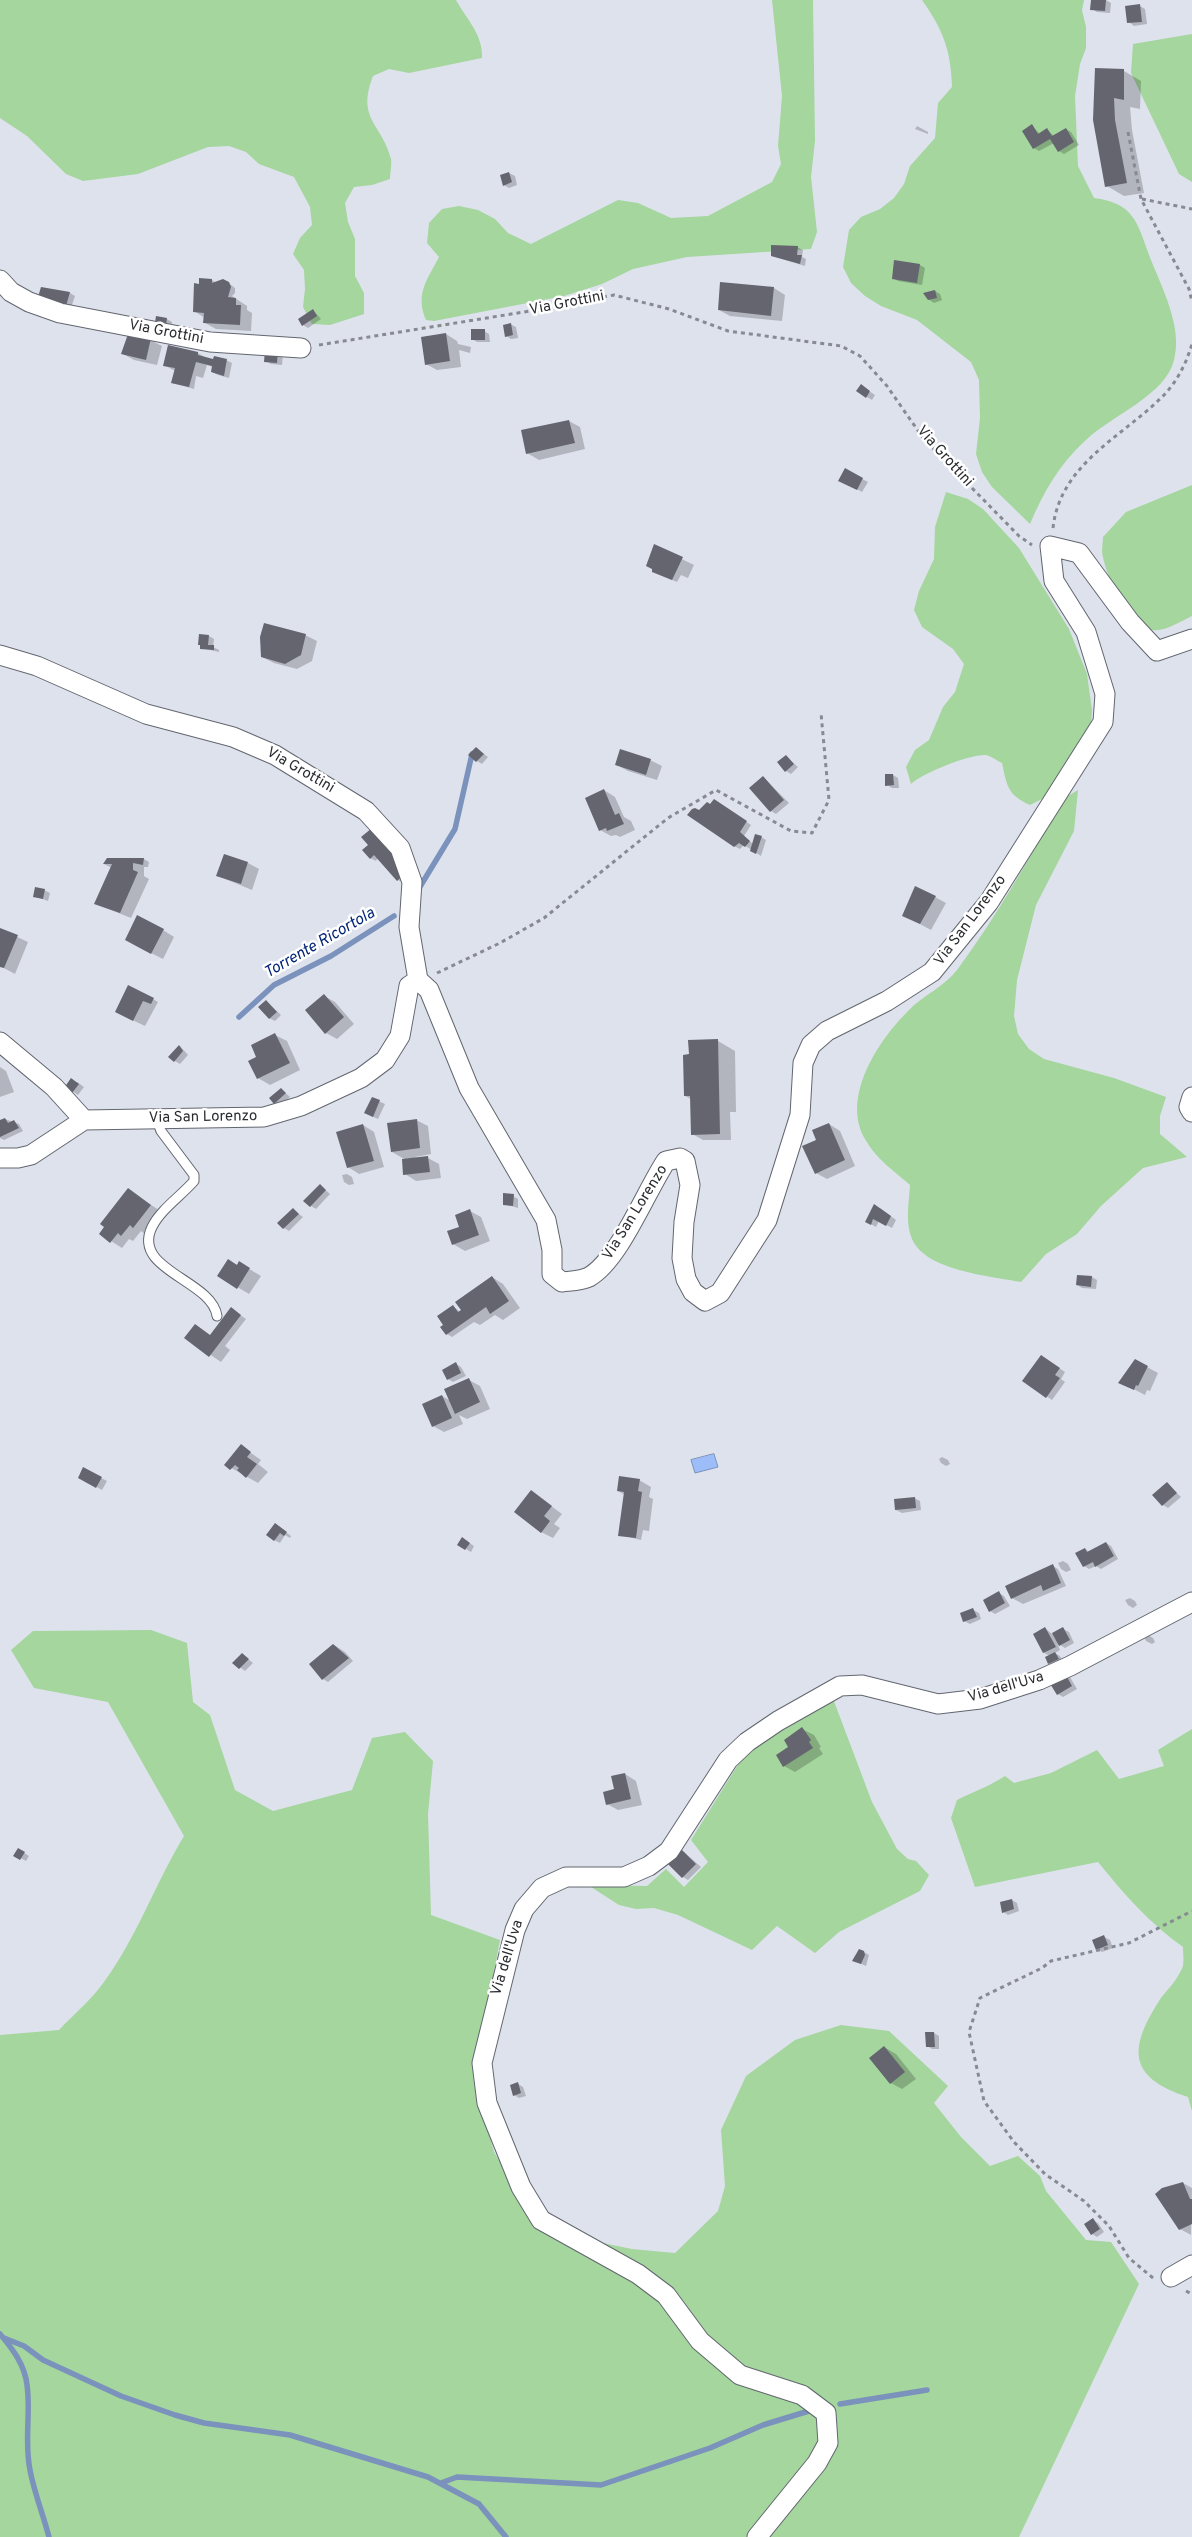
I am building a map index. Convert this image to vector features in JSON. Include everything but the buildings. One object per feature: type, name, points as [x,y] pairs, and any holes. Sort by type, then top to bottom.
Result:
[{"type":"street","name":"Via Grottini","points":[[0,280],[11,292],[30,302],[60,313],[210,342],[302,348]]},
{"type":"street","points":[[1051,552],[1079,553],[1130,622],[1157,651],[1192,639]]},
{"type":"street","name":"Via San Lorenzo","points":[[84,1120],[264,1117],[301,1106],[361,1078],[385,1060],[400,1036],[408,986],[418,980],[429,990],[469,1088],[546,1220],[552,1250],[552,1274],[562,1282],[574,1281],[588,1278],[602,1267],[618,1248],[650,1186],[666,1162],[680,1158],[685,1162],[690,1185],[684,1222],[682,1258],[686,1279],[693,1292],[705,1301],[720,1293],[767,1220],[800,1114],[803,1063],[811,1045],[828,1031],[887,1001],[932,972],[989,902],[1103,722],[1104,694],[1086,632],[1054,581],[1051,552]]},
{"type":"street","name":"Via Grottini","points":[[0,655],[37,666],[146,714],[233,737],[275,755],[366,811],[400,848],[412,882],[409,927],[418,980]]},
{"type":"street","points":[[0,1042],[54,1087],[84,1120],[31,1155],[18,1158],[0,1158]]},
{"type":"street","points":[[1192,1097],[1190,1107],[1192,1112]]},
{"type":"street","name":"Via dell'Uva","points":[[757,2537],[817,2463],[828,2443],[826,2413],[802,2395],[740,2375],[700,2341],[666,2295],[638,2274],[541,2220],[531,2205],[521,2186],[487,2103],[482,2063],[515,1930],[524,1908],[542,1888],[566,1876],[624,1877],[649,1866],[669,1851],[728,1760],[746,1742],[778,1721],[840,1686],[862,1685],[938,1704],[980,1699],[1054,1673],[1131,1636],[1192,1602]]},
{"type":"street","points":[[1171,2277],[1192,2265]]},
{"type":"lane","points":[[157,1120],[161,1131],[194,1175],[194,1181],[152,1227],[149,1241],[152,1255],[216,1307],[216,1316]]},
{"type":"path","points":[[1128,132],[1142,199],[1188,289],[1192,302]]},
{"type":"path","points":[[1142,199],[1192,209]]},
{"type":"path","name":"Via Grottini","points":[[302,348],[514,314],[614,295],[669,309],[728,331],[841,346],[860,356],[888,386],[923,438],[1018,536],[1051,552]]},
{"type":"path","points":[[1051,552],[1054,514],[1073,474],[1115,435],[1162,397],[1186,364],[1192,344]]},
{"type":"path","points":[[418,980],[492,947],[544,918],[668,818],[716,790],[791,831],[812,833],[829,800],[821,713]]},
{"type":"path","points":[[1192,1911],[1129,1943],[1051,1961],[1042,1968],[980,1998],[969,2032],[984,2101],[1014,2142],[1045,2174],[1084,2201],[1109,2226],[1129,2258],[1155,2280],[1171,2277],[1192,2294]]},
{"type":"green space","points":[[0,0],[456,0],[477,34],[482,49],[482,58],[409,73],[389,69],[373,76],[367,102],[372,120],[387,147],[391,159],[390,179],[372,185],[354,187],[345,203],[348,222],[355,239],[355,276],[364,293],[364,314],[330,325],[312,324],[303,307],[305,289],[304,270],[293,254],[300,238],[312,225],[310,207],[294,177],[259,164],[246,152],[229,146],[208,147],[138,174],[83,181],[66,174],[27,136],[0,118]]},
{"type":"green space","points":[[772,0],[813,0],[815,141],[811,177],[817,232],[811,249],[687,257],[633,269],[602,284],[564,296],[434,321],[426,320],[423,311],[422,295],[427,280],[439,257],[427,243],[429,223],[442,209],[459,206],[478,210],[495,219],[508,233],[531,244],[618,200],[638,203],[671,218],[708,216],[772,182],[781,164],[778,146],[782,96]]},
{"type":"green space","points":[[922,0],[1084,0],[1082,10],[1086,27],[1086,48],[1080,64],[1075,96],[1078,166],[1094,198],[1117,204],[1125,209],[1137,223],[1165,293],[1176,334],[1174,360],[1169,373],[1149,394],[1097,431],[1068,458],[1053,479],[1030,524],[992,487],[982,472],[976,454],[980,418],[979,380],[971,362],[917,320],[881,306],[865,296],[851,283],[843,267],[849,230],[861,217],[880,209],[894,198],[904,184],[910,166],[935,138],[938,103],[952,87],[948,51],[935,21]]},
{"type":"green space","points":[[1192,34],[1192,182],[1179,174],[1131,73],[1133,44]]},
{"type":"green space","points":[[1192,485],[1192,616],[1167,628],[1152,630],[1143,627],[1135,620],[1120,600],[1105,566],[1102,552],[1103,537],[1126,512]]},
{"type":"green space","points":[[946,492],[968,499],[983,509],[1019,548],[1069,629],[1087,674],[1092,710],[1091,727],[1046,797],[1030,805],[1013,794],[1007,784],[1002,763],[987,755],[968,758],[946,765],[911,784],[906,767],[915,750],[929,740],[943,707],[955,692],[964,664],[953,649],[922,627],[914,610],[919,591],[934,559],[935,527]]},
{"type":"green space","points":[[1078,790],[1074,831],[1036,905],[1017,980],[1014,1016],[1018,1034],[1029,1049],[1044,1059],[1114,1078],[1166,1097],[1160,1116],[1160,1134],[1187,1157],[1143,1168],[1101,1206],[1077,1234],[1046,1254],[1021,1282],[977,1274],[944,1265],[919,1250],[912,1239],[909,1226],[910,1185],[885,1164],[869,1146],[859,1123],[857,1106],[866,1070],[885,1038],[914,1005],[946,981],[957,970],[972,950],[1026,864],[1063,799]]},
{"type":"green space","points":[[151,1630],[187,1643],[193,1702],[210,1715],[235,1790],[273,1811],[352,1790],[372,1738],[405,1732],[433,1761],[428,1814],[431,1915],[500,1940],[474,2076],[494,2152],[530,2211],[598,2242],[632,2249],[675,2253],[718,2211],[725,2186],[721,2130],[746,2076],[795,2040],[841,2025],[889,2031],[948,2086],[934,2103],[961,2137],[990,2166],[1018,2156],[1040,2176],[1046,2191],[1086,2240],[1111,2242],[1139,2284],[1019,2537],[0,2537],[0,2035],[59,2030],[94,1994],[116,1965],[184,1836],[108,1702],[34,1688],[11,1650],[33,1631]]},
{"type":"green space","points":[[832,1696],[872,1802],[897,1849],[908,1859],[916,1861],[929,1875],[920,1891],[839,1932],[815,1953],[777,1926],[752,1950],[678,1915],[654,1908],[636,1909],[619,1905],[588,1885],[647,1886],[666,1869],[684,1887],[708,1862],[691,1840],[739,1763],[754,1748]]},
{"type":"green space","points":[[1192,1729],[1192,2111],[1188,2097],[1168,2089],[1153,2080],[1144,2070],[1139,2058],[1139,2046],[1150,2016],[1183,1966],[1183,1947],[1138,1908],[1098,1862],[975,1887],[951,1818],[957,1800],[1005,1776],[1014,1783],[1051,1773],[1097,1750],[1119,1779],[1164,1766],[1158,1750]]},
{"type":"water","points":[[714,1454],[718,1467],[695,1473],[691,1460]]},
{"type":"waterway","name":"Torrente Ricortola","points":[[418,890],[455,829],[472,754]]},
{"type":"waterway","name":"Torrente Ricortola","points":[[239,1017],[274,985],[331,956],[394,916]]},
{"type":"waterway","points":[[0,2334],[17,2357],[26,2378],[28,2396],[28,2459],[49,2537]]},
{"type":"waterway","points":[[4,2338],[24,2346],[43,2360],[121,2396],[175,2415],[204,2423],[290,2435],[428,2477],[479,2504],[506,2537]]},
{"type":"waterway","points":[[840,2404],[927,2390]]},
{"type":"waterway","points":[[441,2483],[457,2477],[601,2485],[710,2448],[763,2425],[812,2410]]}]
